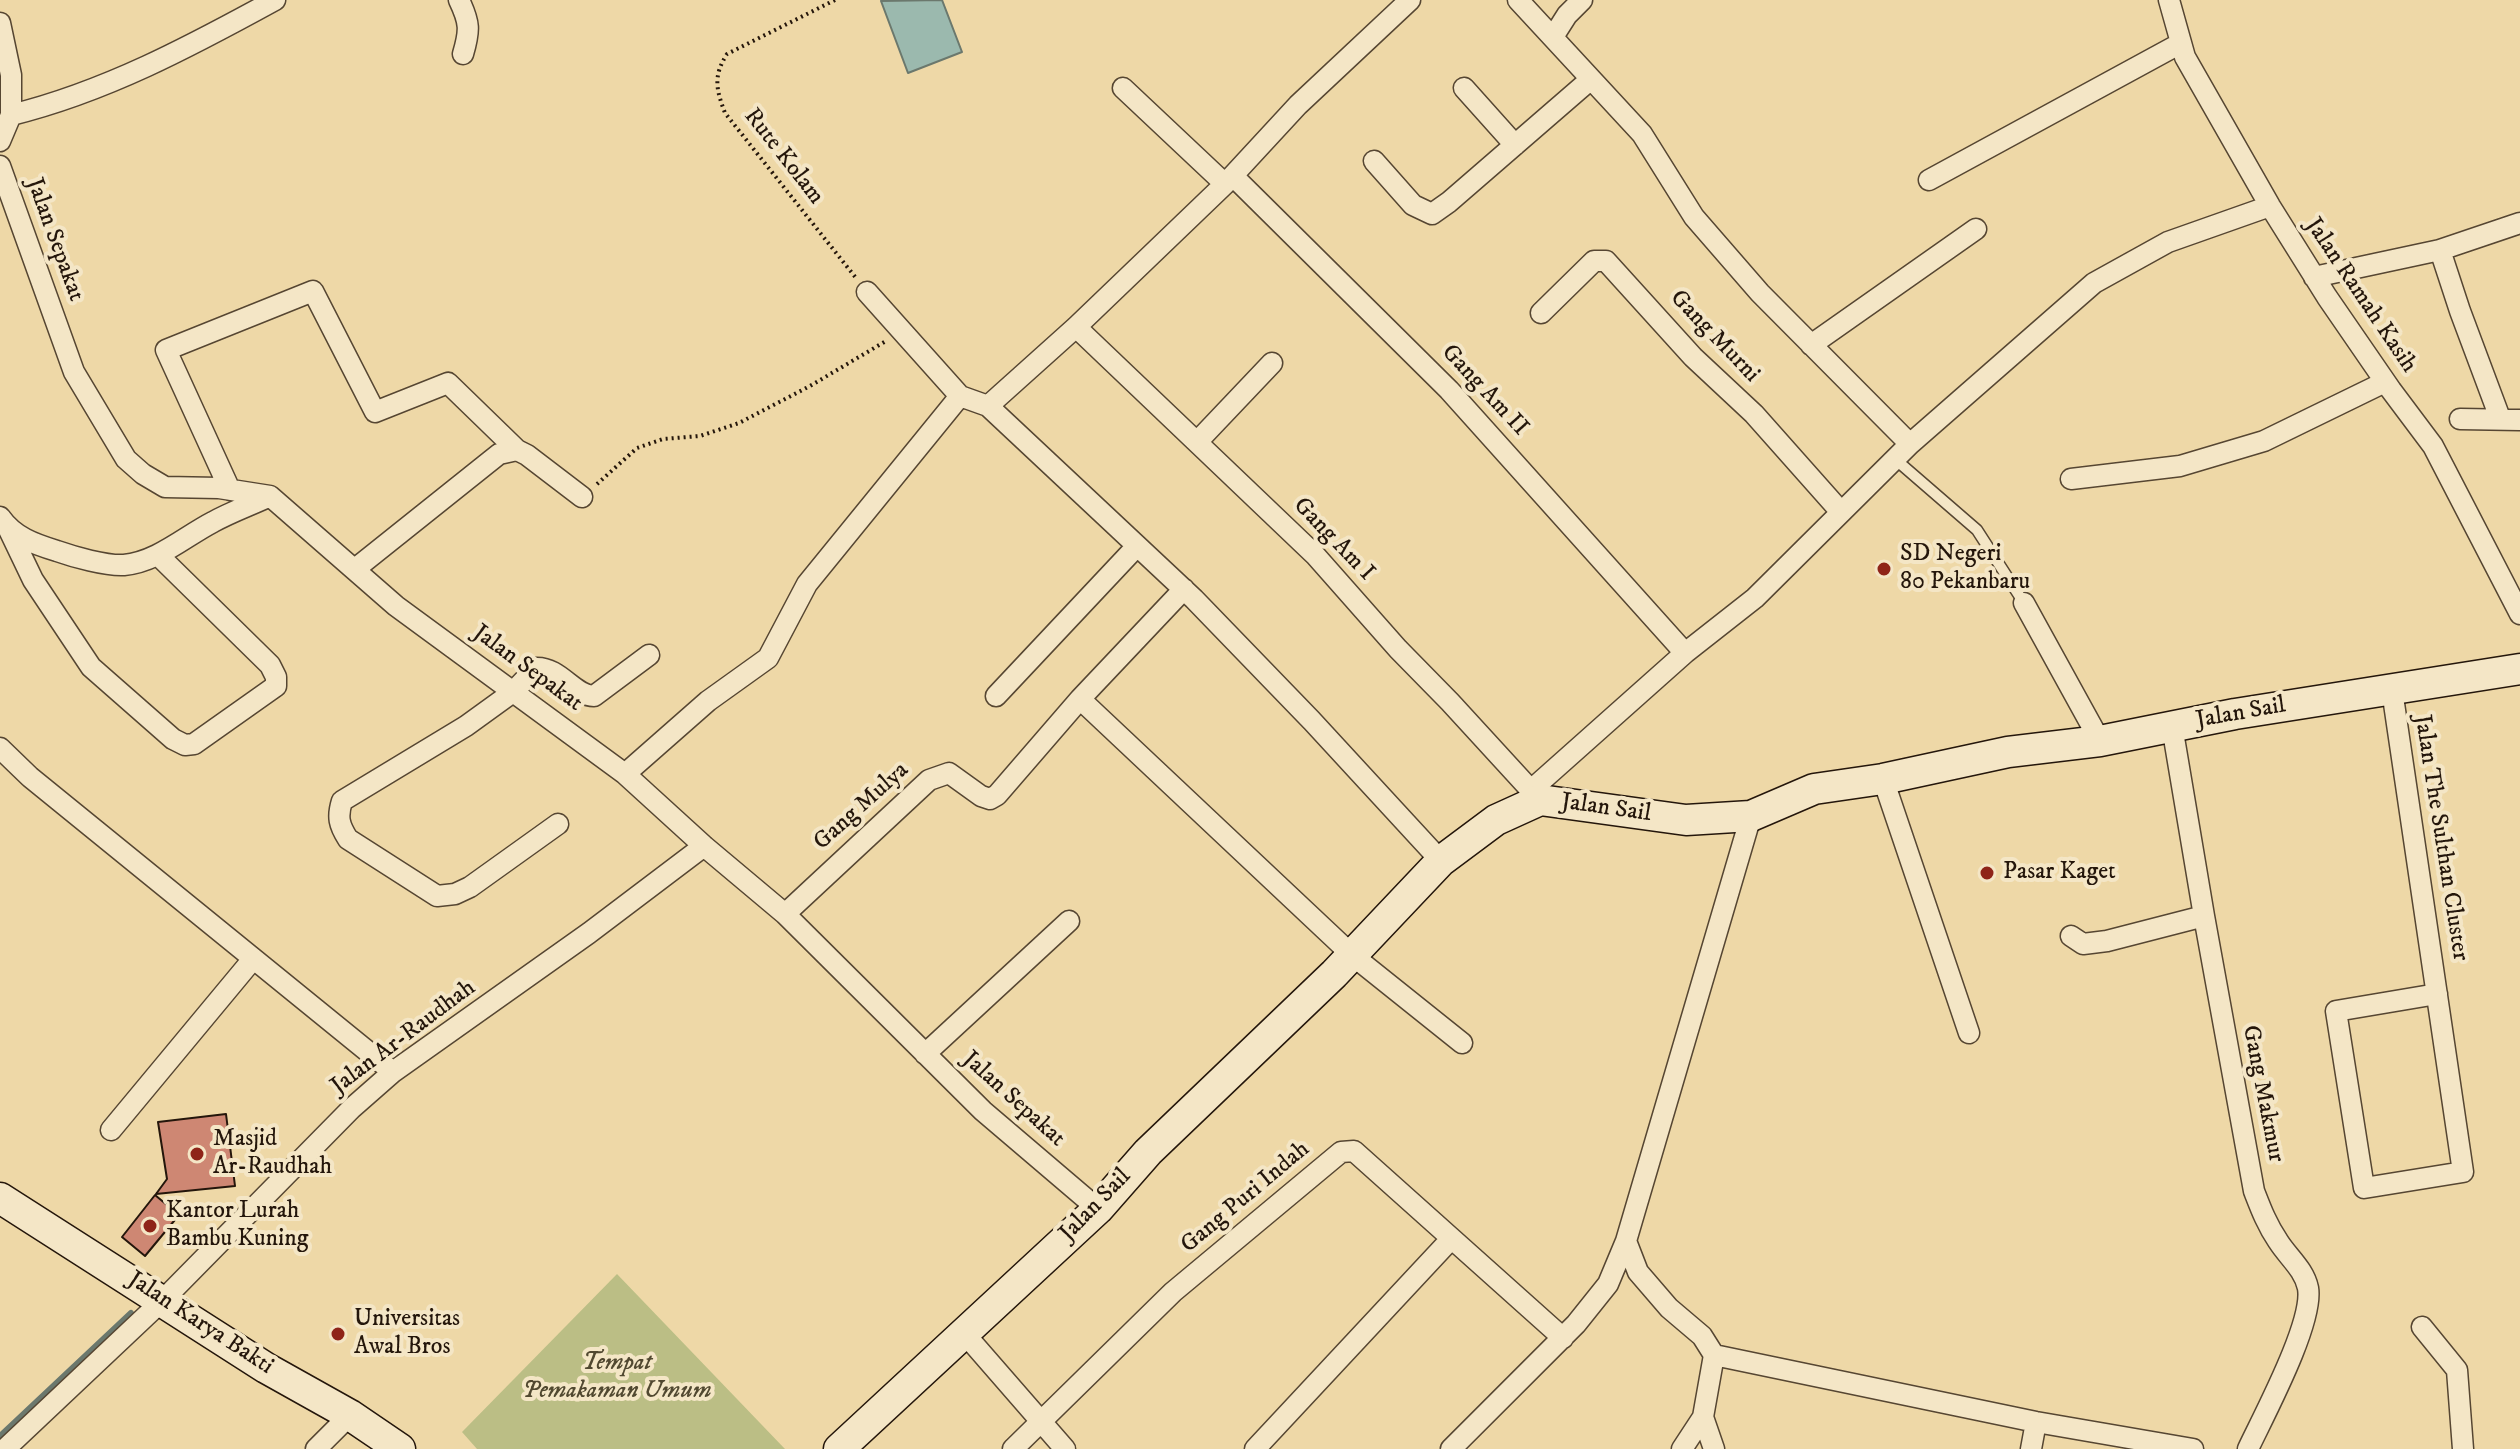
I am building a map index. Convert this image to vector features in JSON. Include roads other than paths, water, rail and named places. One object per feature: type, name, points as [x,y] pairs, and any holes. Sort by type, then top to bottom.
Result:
[{"type":"street","points":[[11,115],[53,105],[120,79],[275,0]]},
{"type":"street","points":[[459,0],[470,30],[463,54]]},
{"type":"street","points":[[988,406],[1076,327],[1229,180],[1298,105],[1410,0]]},
{"type":"street","points":[[1518,0],[1642,134],[1694,217],[1760,293],[1910,444]]},
{"type":"street","points":[[1553,37],[1567,15],[1582,0]]},
{"type":"street","name":"Jalan Ramah Kasih","points":[[2169,0],[2185,57],[2270,206],[2385,382],[2433,446],[2520,614]]},
{"type":"street","points":[[0,23],[11,75],[11,115],[0,141]]},
{"type":"street","points":[[1929,180],[2181,43]]},
{"type":"street","points":[[1374,161],[1413,205],[1432,214],[1591,79]]},
{"type":"street","name":"Gang Am II","points":[[1123,88],[1229,180],[1449,390],[1685,653]]},
{"type":"street","points":[[1464,88],[1515,145]]},
{"type":"street","name":"Jalan Sepakat","points":[[0,166],[74,372],[126,459],[165,487],[230,490],[270,496],[396,606],[625,774],[785,914],[983,1111],[1098,1209]]},
{"type":"street","points":[[1535,795],[1685,653],[1755,598],[1910,444],[2094,283],[2168,242],[2270,206]]},
{"type":"street","points":[[2314,277],[2440,250],[2520,223]]},
{"type":"street","points":[[1811,345],[1976,229]]},
{"type":"street","points":[[2440,250],[2510,419],[2460,419]]},
{"type":"street","name":"Gang Murni","points":[[1541,313],[1594,261],[1606,261],[1693,357],[1754,414],[1841,512]]},
{"type":"street","points":[[230,490],[166,350],[313,291],[375,412],[448,383],[517,450],[582,497]]},
{"type":"street","points":[[867,292],[960,396],[988,406],[1184,589],[1441,861]]},
{"type":"street","name":"Gang Am I","points":[[1076,327],[1315,555],[1535,795]]},
{"type":"street","points":[[1197,442],[1272,363]]},
{"type":"street","points":[[2071,479],[2180,466],[2264,441],[2385,382]]},
{"type":"street","points":[[625,774],[708,701],[768,658],[807,584],[960,396]]},
{"type":"street","points":[[355,569],[499,454],[517,450]]},
{"type":"street","points":[[5,523],[31,543],[61,553],[119,565],[158,555],[218,519],[270,496]]},
{"type":"street","points":[[5,523],[33,580],[91,667],[173,739],[185,745],[194,744],[276,686],[276,677],[270,665],[158,555]]},
{"type":"street","points":[[996,696],[1137,546]]},
{"type":"street","name":"Gang Mulya","points":[[785,914],[929,780],[949,773],[981,796],[990,799],[997,795],[1080,699],[1184,589]]},
{"type":"street","points":[[2024,603],[2100,741]]},
{"type":"street","points":[[558,824],[470,887],[455,894],[437,896],[348,839],[340,826],[338,814],[342,801],[431,749],[513,692],[532,671],[540,667],[560,675],[587,696],[594,696],[649,655]]},
{"type":"street","name":"Jalan Sail","points":[[839,1449],[1098,1209],[1148,1152],[1352,955],[1441,861],[1535,795],[1686,820],[1751,816],[1814,789],[1883,779],[2008,752],[2100,741],[2235,714],[2520,669]]},
{"type":"street","name":"Jalan The Sulthan Cluster","points":[[2392,690],[2397,735],[2437,994],[2463,1172],[2364,1188],[2336,1011],[2437,994]]},
{"type":"street","points":[[1080,699],[1352,955],[1462,1043]]},
{"type":"street","name":"Gang Makmur","points":[[2172,726],[2254,1191],[2265,1221],[2299,1267],[2308,1288],[2302,1330],[2248,1449]]},
{"type":"street","points":[[0,749],[30,777],[393,1072]]},
{"type":"street","points":[[1883,779],[1969,1033]]},
{"type":"street","points":[[1451,1449],[1563,1338],[1608,1284],[1626,1241],[1751,816]]},
{"type":"street","name":"Jalan Ar-Raudhah","points":[[5,1449],[162,1301],[352,1108],[393,1072],[589,933],[704,846]]},
{"type":"street","points":[[2071,936],[2083,944],[2204,916]]},
{"type":"street","points":[[925,1054],[1069,921]]},
{"type":"street","points":[[111,1130],[253,959]]},
{"type":"street","name":"Gang Puri Indah","points":[[1013,1449],[1173,1292],[1341,1152],[1354,1151],[1563,1338]]},
{"type":"street","name":"Jalan Karya Bakti","points":[[0,1198],[266,1368],[350,1415],[400,1449]]},
{"type":"street","points":[[1255,1449],[1451,1239]]},
{"type":"street","points":[[1626,1241],[1638,1272],[1669,1308],[1702,1336],[1714,1355],[1703,1417],[1682,1449]]},
{"type":"street","points":[[2422,1327],[2457,1370],[2463,1449]]},
{"type":"street","points":[[964,1333],[1065,1449]]},
{"type":"street","points":[[1714,1355],[2036,1422],[2193,1449]]},
{"type":"street","points":[[316,1449],[350,1415]]},
{"type":"street","points":[[1703,1417],[1714,1449]]},
{"type":"street","points":[[2031,1449],[2036,1422]]},
{"type":"lane","points":[[1895,459],[1977,530],[2024,603]]},
{"type":"water","points":[[942,0],[962,52],[908,73],[881,1]]},
{"type":"waterway","points":[[0,1436],[131,1313]]},
{"type":"place","name":"SD Negeri 80 Pekanbaru","points":[[1884,569]]},
{"type":"place","name":"Pasar Kaget","points":[[1987,873]]},
{"type":"place","name":"Masjid Ar-Raudhah","points":[[197,1154]]},
{"type":"place","name":"Kantor Lurah Bambu Kuning","points":[[150,1226]]},
{"type":"place","name":"Universitas Awal Bros","points":[[338,1334]]},
{"type":"park label","name":"Tempat Pemakaman Umum","points":[[617,1378]]}]
